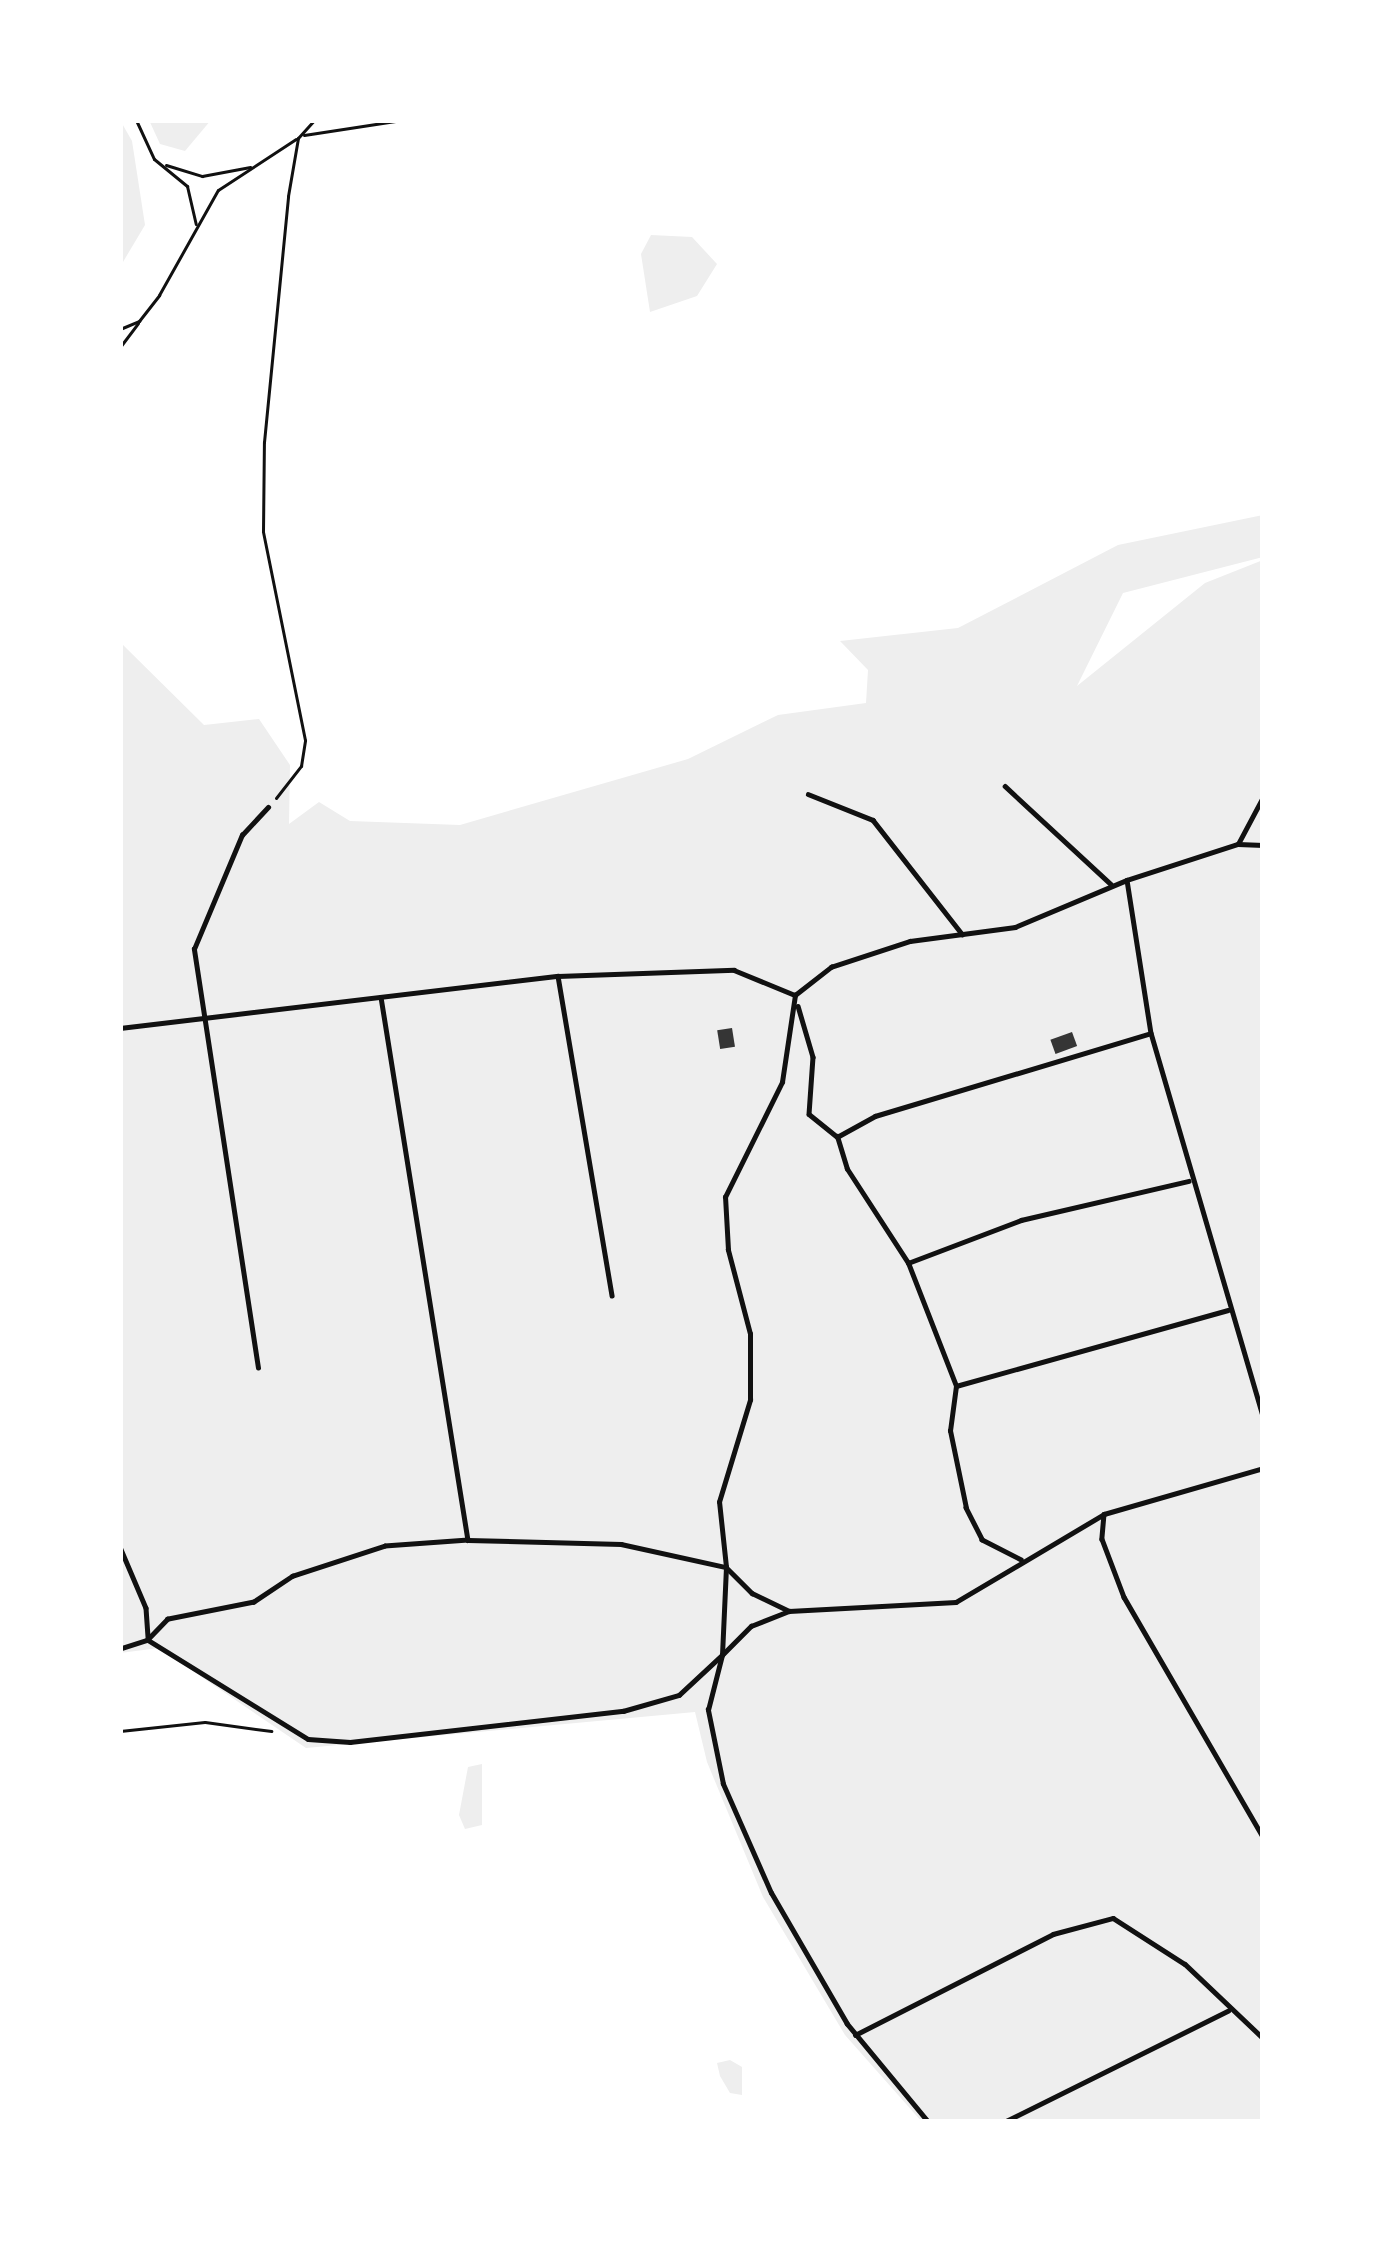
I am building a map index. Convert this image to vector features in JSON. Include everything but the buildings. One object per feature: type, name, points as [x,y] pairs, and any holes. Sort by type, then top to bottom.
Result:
[{"type":"lane","points":[[1005,786],[1113,886]]},
{"type":"lane","points":[[808,794],[873,820],[962,934]]},
{"type":"lane","points":[[1238,844],[1263,797]]},
{"type":"lane","points":[[258,1368],[194,949],[204,911],[242,835],[268,808]]},
{"type":"lane","points":[[928,2122],[855,2035],[771,1894],[723,1784],[708,1710],[722,1655],[726,1567],[719,1502],[750,1400],[749,1334],[728,1250],[724,1197],[782,1082],[795,995],[832,967],[910,941],[1015,927],[1127,880],[1238,844],[1263,844]]},
{"type":"lane","points":[[1127,880],[1151,1033],[1228,1310],[1263,1415]]},
{"type":"lane","points":[[1263,882],[1263,910]]},
{"type":"lane","points":[[120,1028],[558,976],[734,970],[795,995]]},
{"type":"lane","points":[[558,976],[612,1295]]},
{"type":"lane","points":[[795,995],[813,1057],[809,1114],[837,1137],[855,1183],[908,1263],[956,1386],[950,1431],[966,1508],[982,1540],[1021,1560]]},
{"type":"lane","points":[[381,998],[468,1540]]},
{"type":"lane","points":[[837,1137],[875,1116],[1151,1033]]},
{"type":"lane","points":[[908,1263],[1021,1220],[1190,1180]]},
{"type":"lane","points":[[956,1386],[1228,1310]]},
{"type":"lane","points":[[148,1640],[308,1739],[471,1732],[623,1711],[679,1694],[751,1626],[789,1611],[956,1602],[1104,1514],[1263,1468]]},
{"type":"lane","points":[[1104,1514],[1102,1539],[1124,1597],[1263,1837]]},
{"type":"lane","points":[[120,1648],[148,1640],[168,1618],[254,1602],[292,1576],[385,1546],[468,1540],[621,1544],[726,1567],[752,1593],[789,1611]]},
{"type":"lane","points":[[120,1547],[146,1608],[148,1640]]},
{"type":"lane","points":[[855,2035],[1053,1934],[1113,1918],[1185,1964],[1228,2011],[1263,2038]]},
{"type":"lane","points":[[1004,2122],[1228,2011]]},
{"type":"path","points":[[136,120],[158,163],[187,186],[196,226]]},
{"type":"path","points":[[120,347],[218,190],[298,138],[314,120]]},
{"type":"path","points":[[298,138],[402,120]]},
{"type":"path","points":[[268,808],[301,766],[305,740],[263,531],[269,356],[298,138]]},
{"type":"path","points":[[158,163],[202,176],[251,167]]},
{"type":"path","points":[[120,329],[139,321]]},
{"type":"path","points":[[120,1731],[205,1722],[308,1739]]},
{"type":"shaded area","points":[[120,120],[132,141],[145,225],[120,267]]},
{"type":"shaded area","points":[[149,120],[211,120],[185,151],[160,144]]},
{"type":"shaded area","points":[[651,235],[692,237],[717,264],[697,296],[650,312],[641,254]]},
{"type":"shaded area","points":[[1263,515],[1263,557],[1123,593],[1077,686],[1205,583],[1263,560],[1263,2122],[922,2122],[845,2035],[763,1897],[707,1762],[695,1712],[306,1748],[159,1648],[120,1653],[120,642],[204,725],[259,719],[290,765],[289,824],[319,802],[350,821],[460,825],[688,759],[778,715],[866,703],[868,670],[840,641],[958,628],[1118,545]]},
{"type":"shaded area","points":[[482,1764],[482,1825],[465,1829],[459,1815],[468,1767]]},
{"type":"shaded area","points":[[730,2060],[742,2067],[742,2095],[730,2093],[720,2076],[717,2063]]}]
